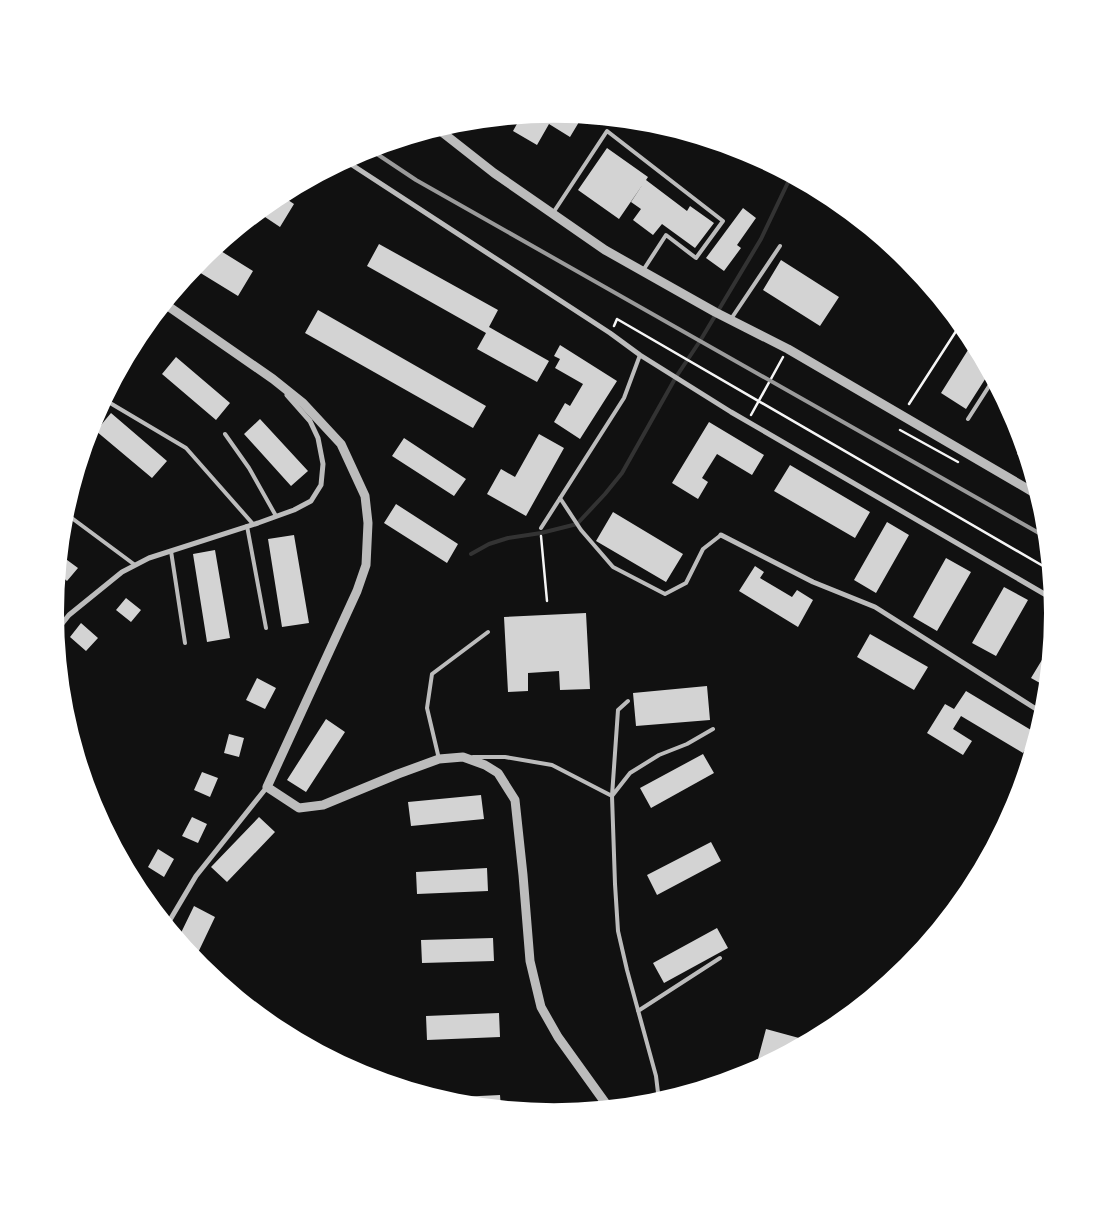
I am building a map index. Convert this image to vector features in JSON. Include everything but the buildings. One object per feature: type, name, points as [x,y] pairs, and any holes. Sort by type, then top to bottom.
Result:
[{"type":"street","points":[[445,135],[494,173],[605,250],[715,312],[788,349],[1030,490]]},
{"type":"street","points":[[353,166],[610,333],[640,355],[748,422],[1044,595]]},
{"type":"street","points":[[171,308],[273,379],[304,403],[342,444],[365,496],[368,544],[366,565],[357,591],[267,788],[196,876],[171,919]]},
{"type":"street","points":[[64,621],[122,572],[149,558],[294,510],[310,501],[320,485],[323,464],[318,438],[310,421],[273,379]]},
{"type":"street","points":[[721,535],[813,582],[875,607],[1036,709]]},
{"type":"street","points":[[267,788],[299,808],[323,805],[388,777],[439,759],[464,757],[485,765],[498,773],[515,800],[524,875],[530,961],[541,1007],[558,1037],[604,1101]]},
{"type":"lane","points":[[552,213],[607,131],[723,221],[696,258],[666,235],[642,272]]},
{"type":"lane","points":[[731,319],[780,246]]},
{"type":"lane","points":[[541,528],[624,398],[640,355]]},
{"type":"lane","points":[[968,419],[990,386]]},
{"type":"lane","points":[[111,403],[186,448],[250,525],[266,628]]},
{"type":"lane","points":[[226,434],[249,468],[276,516]]},
{"type":"lane","points":[[560,498],[581,530],[613,566],[665,594],[686,583],[702,549],[721,535]]},
{"type":"lane","points":[[73,518],[135,565]]},
{"type":"lane","points":[[172,551],[185,643]]},
{"type":"lane","points":[[439,759],[427,708],[432,674],[488,632]]},
{"type":"lane","points":[[628,701],[618,710],[612,796],[618,931],[656,1076],[658,1093]]},
{"type":"lane","points":[[612,796],[630,773],[659,755],[687,744],[713,729]]},
{"type":"lane","points":[[464,757],[505,758],[552,765],[612,796]]},
{"type":"lane","points":[[638,1011],[720,958]]},
{"type":"path","points":[[610,333],[617,318],[1043,566]]},
{"type":"path","points":[[910,404],[956,331]]},
{"type":"path","points":[[748,422],[788,349]]},
{"type":"path","points":[[900,430],[965,466]]},
{"type":"path","points":[[541,528],[547,601]]},
{"type":"waterway","points":[[471,554],[489,544],[508,538],[541,533],[577,524],[605,494],[622,473],[676,377],[700,341],[761,239],[788,182]]},
{"type":"railway","points":[[379,156],[416,180],[1038,533]]}]
